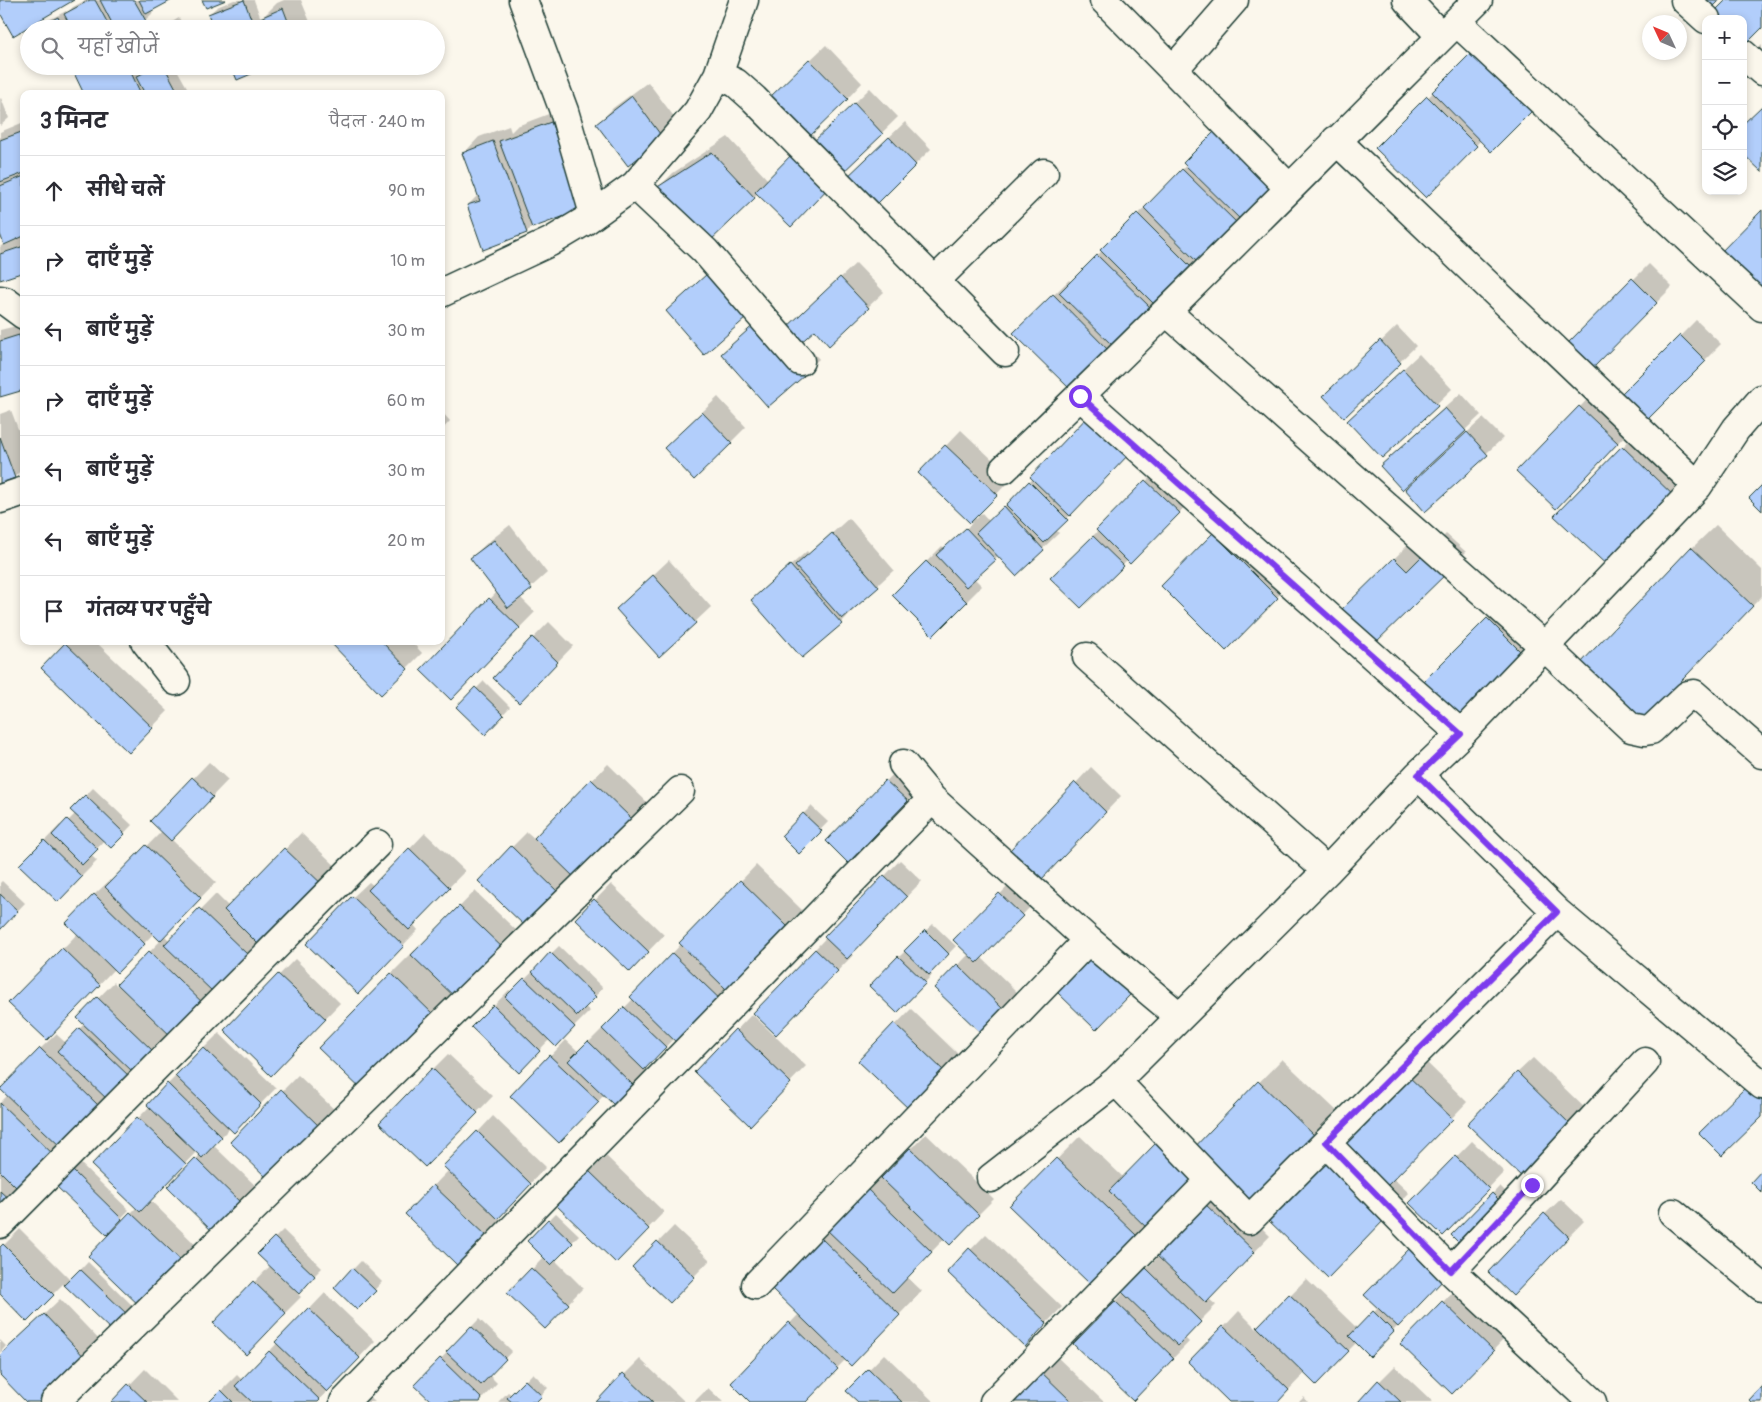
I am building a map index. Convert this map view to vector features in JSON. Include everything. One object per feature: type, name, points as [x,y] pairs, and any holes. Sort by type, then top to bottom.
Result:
[{"type":"street","points":[[523,0],[564,112],[594,214]]},
{"type":"street","points":[[445,291],[550,242],[635,185],[698,110],[718,75],[744,0]]},
{"type":"street","points":[[1104,0],[1289,188]]},
{"type":"street","points":[[1174,69],[1234,0]]},
{"type":"street","points":[[1407,0],[1449,29],[1762,307]]},
{"type":"street","points":[[1004,469],[1167,312],[1336,140],[1478,0]]},
{"type":"street","points":[[1685,0],[1702,15]]},
{"type":"street","points":[[1747,58],[1762,71]]},
{"type":"street","points":[[718,75],[736,83],[754,99],[1005,352]]},
{"type":"street","points":[[1336,140],[1698,486]]},
{"type":"street","points":[[934,281],[1044,173]]},
{"type":"street","points":[[635,185],[705,252],[800,361]]},
{"type":"street","points":[[0,300],[5,301],[20,312]]},
{"type":"street","points":[[1167,312],[1545,647],[1631,728],[1645,731],[1651,730],[1688,695],[1694,694],[1762,754]]},
{"type":"street","points":[[1080,396],[1461,734]]},
{"type":"street","points":[[991,1178],[1116,1081],[1327,871],[1418,775],[1461,734],[1545,647],[1698,486],[1736,429],[1762,399]]},
{"type":"street","points":[[0,499],[20,492]]},
{"type":"street","points":[[148,645],[176,681]]},
{"type":"street","points":[[1087,657],[1327,871]]},
{"type":"street","points":[[903,764],[932,799],[1088,940],[1180,1018]]},
{"type":"street","points":[[1418,775],[1557,912],[1762,1085]]},
{"type":"street","points":[[55,1402],[680,791]]},
{"type":"street","points":[[344,1402],[932,799]]},
{"type":"street","points":[[0,1224],[377,844]]},
{"type":"street","points":[[1116,1081],[1248,1220],[1557,912]]},
{"type":"street","points":[[756,1285],[1088,940]]},
{"type":"street","points":[[1451,1271],[1644,1062]]},
{"type":"street","points":[[1326,1142],[1451,1271],[1592,1402]]},
{"type":"street","points":[[994,1402],[1210,1181]]},
{"type":"street","points":[[1673,1213],[1762,1287]]},
{"type":"building","points":[[0,0],[74,0],[40,20],[20,20],[20,32],[13,36],[0,13]]},
{"type":"building","points":[[90,0],[95,0],[106,20],[67,20],[64,14]]},
{"type":"building","points":[[100,0],[134,0],[145,20],[110,20]]},
{"type":"building","points":[[139,0],[172,0],[146,14]]},
{"type":"building","points":[[202,0],[226,0],[206,8]]},
{"type":"building","points":[[244,0],[252,20],[210,20],[208,14]]},
{"type":"building","points":[[1690,0],[1720,0],[1705,15]]},
{"type":"building","points":[[1726,0],[1762,0],[1762,28],[1747,43],[1747,15],[1711,15]]},
{"type":"building","points":[[283,8],[288,20],[261,20],[260,18]]},
{"type":"building","points":[[1475,49],[1535,108],[1491,152],[1432,92]]},
{"type":"building","points":[[809,59],[848,99],[805,141],[766,101]]},
{"type":"building","points":[[75,75],[132,75],[139,90],[82,90]]},
{"type":"building","points":[[139,75],[169,75],[177,90],[143,90],[136,77]]},
{"type":"building","points":[[235,75],[249,75],[237,80]]},
{"type":"building","points":[[632,96],[663,138],[628,166],[596,124]]},
{"type":"building","points":[[1427,96],[1477,146],[1426,198],[1375,148]]},
{"type":"building","points":[[854,103],[883,134],[839,176],[810,145]]},
{"type":"building","points":[[1762,106],[1762,172],[1747,158],[1747,120]]},
{"type":"building","points":[[551,122],[584,209],[532,228],[499,141]]},
{"type":"building","points":[[1216,130],[1276,190],[1244,223],[1183,163]]},
{"type":"building","points":[[20,132],[20,174],[0,182],[0,140]]},
{"type":"building","points":[[889,137],[916,165],[871,210],[843,181]]},
{"type":"building","points":[[493,141],[527,233],[483,250],[467,205],[480,201],[462,153]]},
{"type":"building","points":[[796,150],[831,185],[791,227],[755,192]]},
{"type":"building","points":[[712,152],[755,198],[708,243],[656,188]]},
{"type":"building","points":[[1182,169],[1240,226],[1200,265],[1144,208]]},
{"type":"building","points":[[20,178],[20,238],[4,245],[0,234],[0,186]]},
{"type":"building","points":[[1762,210],[1762,286],[1754,294],[1716,257]]},
{"type":"building","points":[[1137,213],[1195,271],[1158,308],[1100,250]]},
{"type":"building","points":[[20,247],[20,273],[0,280],[0,254]]},
{"type":"building","points":[[1097,255],[1154,311],[1116,349],[1059,293]]},
{"type":"building","points":[[707,274],[746,318],[704,355],[666,311]]},
{"type":"building","points":[[840,277],[869,308],[829,346],[815,330],[798,345],[784,330]]},
{"type":"building","points":[[1632,278],[1657,303],[1592,369],[1567,344]]},
{"type":"building","points":[[1053,294],[1112,354],[1073,392],[1013,333]]},
{"type":"building","points":[[757,322],[804,376],[768,407],[721,354]]},
{"type":"building","points":[[19,335],[20,338],[20,391],[0,397],[0,341]]},
{"type":"building","points":[[1680,335],[1706,361],[1648,419],[1622,393]]},
{"type":"building","points":[[1380,340],[1401,363],[1344,418],[1323,396]]},
{"type":"building","points":[[1403,369],[1438,406],[1382,458],[1347,421]]},
{"type":"building","points":[[1579,406],[1618,443],[1556,509],[1516,471]]},
{"type":"building","points":[[1445,408],[1466,431],[1402,490],[1380,466]]},
{"type":"building","points":[[702,412],[732,443],[694,480],[664,448]]},
{"type":"building","points":[[1091,413],[1131,452],[1070,516],[1030,477]]},
{"type":"building","points":[[1467,432],[1488,455],[1425,512],[1405,489]]},
{"type":"building","points":[[0,437],[15,478],[0,484]]},
{"type":"building","points":[[945,445],[998,495],[970,523],[918,473]]},
{"type":"building","points":[[1622,446],[1678,500],[1612,570],[1554,516]]},
{"type":"building","points":[[1145,480],[1180,513],[1130,564],[1096,530]]},
{"type":"building","points":[[1029,481],[1068,520],[1044,543],[1006,505]]},
{"type":"building","points":[[1762,485],[1762,511],[1749,498]]},
{"type":"building","points":[[1004,506],[1044,550],[1016,576],[976,533]]},
{"type":"building","points":[[966,528],[996,560],[966,587],[936,555]]},
{"type":"building","points":[[832,533],[879,587],[842,619],[795,566]]},
{"type":"building","points":[[1213,533],[1278,598],[1226,651],[1161,586]]},
{"type":"building","points":[[1093,536],[1124,566],[1081,608],[1050,578]]},
{"type":"building","points":[[494,540],[532,589],[508,608],[470,558]]},
{"type":"building","points":[[1691,547],[1753,606],[1640,724],[1579,665]]},
{"type":"building","points":[[1430,548],[1451,569],[1372,646],[1339,612],[1394,558],[1407,571]]},
{"type":"building","points":[[926,561],[967,602],[933,636],[892,595]]},
{"type":"building","points":[[790,565],[842,624],[802,658],[751,600]]},
{"type":"building","points":[[653,575],[696,623],[659,657],[616,609]]},
{"type":"building","points":[[489,598],[520,628],[451,700],[420,670]]},
{"type":"building","points":[[1487,618],[1523,654],[1460,717],[1424,681]]},
{"type":"building","points":[[532,637],[558,662],[519,703],[493,678]]},
{"type":"building","points":[[63,645],[67,645],[153,728],[129,753],[41,668]]},
{"type":"building","points":[[333,645],[385,645],[408,669],[381,695]]},
{"type":"building","points":[[475,687],[504,715],[485,735],[456,707]]},
{"type":"building","points":[[192,777],[213,797],[171,841],[150,821]]},
{"type":"building","points":[[591,779],[635,822],[578,881],[534,838]]},
{"type":"building","points":[[885,780],[908,801],[848,863],[826,841]]},
{"type":"building","points":[[1075,782],[1106,812],[1040,881],[1009,851]]},
{"type":"building","points":[[85,795],[125,834],[111,848],[70,810]]},
{"type":"building","points":[[803,813],[822,831],[799,854],[781,836]]},
{"type":"building","points":[[67,819],[98,849],[82,865],[52,835]]},
{"type":"building","points":[[44,840],[82,877],[58,902],[19,865]]},
{"type":"building","points":[[146,845],[201,898],[160,941],[105,887]]},
{"type":"building","points":[[511,846],[560,894],[527,928],[478,881]]},
{"type":"building","points":[[284,848],[327,889],[266,952],[224,910]]},
{"type":"building","points":[[409,848],[450,888],[409,930],[368,890]]},
{"type":"building","points":[[884,875],[907,897],[847,959],[824,937]]},
{"type":"building","points":[[740,880],[788,927],[727,990],[679,943]]},
{"type":"building","points":[[999,893],[1023,916],[977,963],[953,940]]},
{"type":"building","points":[[0,894],[18,911],[0,930]]},
{"type":"building","points":[[94,894],[145,944],[117,973],[66,923]]},
{"type":"building","points":[[352,896],[404,946],[358,994],[306,944]]},
{"type":"building","points":[[594,899],[649,952],[630,972],[575,919]]},
{"type":"building","points":[[459,906],[506,951],[459,1001],[411,955]]},
{"type":"building","points":[[199,908],[249,956],[214,993],[164,945]]},
{"type":"building","points":[[925,930],[949,954],[929,975],[904,951]]},
{"type":"building","points":[[62,948],[100,985],[47,1040],[8,1003]]},
{"type":"building","points":[[815,949],[838,971],[776,1035],[753,1013]]},
{"type":"building","points":[[149,951],[207,1007],[175,1040],[117,984]]},
{"type":"building","points":[[550,952],[596,997],[577,1016],[532,972]]},
{"type":"building","points":[[672,953],[728,1007],[685,1051],[630,997]]},
{"type":"building","points":[[1091,955],[1131,994],[1096,1030],[1056,991]]},
{"type":"building","points":[[898,956],[926,983],[897,1013],[869,986]]},
{"type":"building","points":[[957,964],[1004,1010],[981,1033],[934,988]]},
{"type":"building","points":[[391,973],[438,1019],[366,1094],[318,1048]]},
{"type":"building","points":[[278,974],[326,1019],[271,1076],[224,1030]]},
{"type":"building","points":[[524,978],[575,1027],[556,1047],[505,997]]},
{"type":"building","points":[[97,997],[154,1052],[134,1073],[77,1018]]},
{"type":"building","points":[[493,1005],[540,1051],[519,1073],[471,1027]]},
{"type":"building","points":[[624,1007],[666,1047],[644,1070],[602,1029]]},
{"type":"building","points":[[894,1023],[945,1072],[909,1109],[858,1061]]},
{"type":"building","points":[[79,1028],[132,1079],[110,1102],[57,1051]]},
{"type":"building","points":[[735,1029],[791,1083],[750,1126],[694,1072]]},
{"type":"building","points":[[588,1041],[634,1086],[614,1105],[568,1061]]},
{"type":"building","points":[[203,1047],[261,1104],[234,1133],[175,1076]]},
{"type":"building","points":[[40,1048],[102,1109],[63,1149],[0,1089]]},
{"type":"building","points":[[549,1055],[599,1102],[559,1143],[510,1096]]},
{"type":"building","points":[[432,1068],[478,1113],[425,1167],[379,1123]]},
{"type":"building","points":[[1517,1072],[1574,1128],[1524,1179],[1467,1124]]},
{"type":"building","points":[[1405,1073],[1453,1119],[1386,1187],[1339,1142]]},
{"type":"building","points":[[1258,1081],[1315,1136],[1246,1208],[1189,1153]]},
{"type":"building","points":[[167,1083],[222,1137],[202,1158],[147,1105]]},
{"type":"building","points":[[1747,1086],[1762,1101],[1762,1117],[1722,1156],[1699,1133]]},
{"type":"building","points":[[281,1089],[323,1130],[272,1183],[230,1142]]},
{"type":"building","points":[[0,1103],[57,1158],[23,1194],[0,1171]]},
{"type":"building","points":[[137,1117],[186,1164],[140,1212],[91,1165]]},
{"type":"building","points":[[477,1131],[531,1184],[498,1219],[443,1166]]},
{"type":"building","points":[[1156,1143],[1198,1183],[1151,1232],[1109,1191]]},
{"type":"building","points":[[910,1148],[979,1215],[950,1245],[881,1178]]},
{"type":"building","points":[[1455,1156],[1489,1189],[1443,1236],[1409,1203]]},
{"type":"building","points":[[1324,1157],[1387,1217],[1328,1278],[1265,1217]]},
{"type":"building","points":[[195,1158],[246,1208],[218,1237],[167,1187]]},
{"type":"building","points":[[1056,1158],[1137,1236],[1090,1284],[1009,1206]]},
{"type":"building","points":[[71,1169],[122,1219],[107,1235],[55,1185]]},
{"type":"building","points":[[1762,1170],[1762,1193],[1751,1182]]},
{"type":"building","points":[[589,1171],[649,1229],[616,1263],[556,1205]]},
{"type":"building","points":[[433,1185],[488,1237],[459,1267],[405,1214]]},
{"type":"building","points":[[866,1188],[932,1252],[893,1293],[826,1229]]},
{"type":"building","points":[[0,1191],[13,1203],[0,1216]]},
{"type":"building","points":[[1492,1193],[1506,1207],[1465,1249],[1451,1235]]},
{"type":"building","points":[[1203,1202],[1255,1252],[1206,1303],[1154,1253]]},
{"type":"building","points":[[130,1212],[188,1267],[145,1311],[88,1256]]},
{"type":"building","points":[[1544,1213],[1569,1237],[1513,1296],[1488,1272]]},
{"type":"building","points":[[548,1219],[573,1243],[551,1265],[527,1241]]},
{"type":"building","points":[[274,1237],[315,1276],[299,1294],[257,1254]]},
{"type":"building","points":[[820,1237],[900,1315],[851,1366],[771,1288]]},
{"type":"building","points":[[657,1241],[695,1277],[670,1303],[632,1267]]},
{"type":"building","points":[[3,1244],[54,1295],[27,1322],[0,1294],[0,1247]]},
{"type":"building","points":[[1413,1245],[1446,1277],[1398,1327],[1364,1295]]},
{"type":"building","points":[[969,1248],[1047,1323],[1025,1347],[947,1272]]},
{"type":"building","points":[[352,1268],[376,1291],[357,1310],[334,1288]]},
{"type":"building","points":[[531,1268],[569,1304],[545,1329],[507,1293]]},
{"type":"building","points":[[1146,1268],[1201,1322],[1178,1346],[1122,1292]]},
{"type":"building","points":[[80,1269],[130,1317],[114,1333],[64,1285]]},
{"type":"building","points":[[253,1281],[286,1313],[246,1355],[213,1323]]},
{"type":"building","points":[[1289,1294],[1349,1351],[1316,1385],[1257,1327]]},
{"type":"building","points":[[1115,1301],[1174,1358],[1133,1401],[1073,1344]]},
{"type":"building","points":[[1442,1301],[1494,1351],[1452,1394],[1400,1344]]},
{"type":"building","points":[[308,1308],[360,1358],[327,1392],[275,1342]]},
{"type":"building","points":[[1373,1311],[1394,1332],[1370,1357],[1349,1336]]},
{"type":"building","points":[[44,1314],[90,1363],[48,1402],[26,1402],[0,1375],[0,1355]]},
{"type":"building","points":[[789,1322],[838,1369],[806,1402],[750,1402],[731,1383]]},
{"type":"building","points":[[471,1326],[506,1359],[481,1385],[446,1352]]},
{"type":"building","points":[[1223,1326],[1289,1390],[1278,1402],[1229,1402],[1188,1362]]},
{"type":"building","points":[[269,1351],[320,1400],[318,1402],[252,1402],[235,1386]]},
{"type":"building","points":[[440,1358],[482,1399],[480,1402],[432,1402],[414,1385]]},
{"type":"building","points":[[1037,1368],[1072,1402],[1005,1402]]},
{"type":"building","points":[[868,1369],[902,1402],[858,1402],[846,1391]]},
{"type":"building","points":[[623,1373],[653,1402],[596,1402]]},
{"type":"building","points":[[525,1380],[542,1396],[536,1402],[512,1402],[507,1398]]},
{"type":"building","points":[[1378,1380],[1401,1402],[1358,1402]]},
{"type":"building","points":[[128,1384],[147,1402],[111,1402]]},
{"type":"building","points":[[1762,1386],[1762,1402],[1751,1402],[1749,1400]]},
{"type":"building","points":[[221,1390],[233,1402],[209,1402]]},
{"type":"route","points":[[1080,396],[1461,734],[1418,775],[1557,912],[1326,1142],[1451,1271],[1532,1185]]}]
